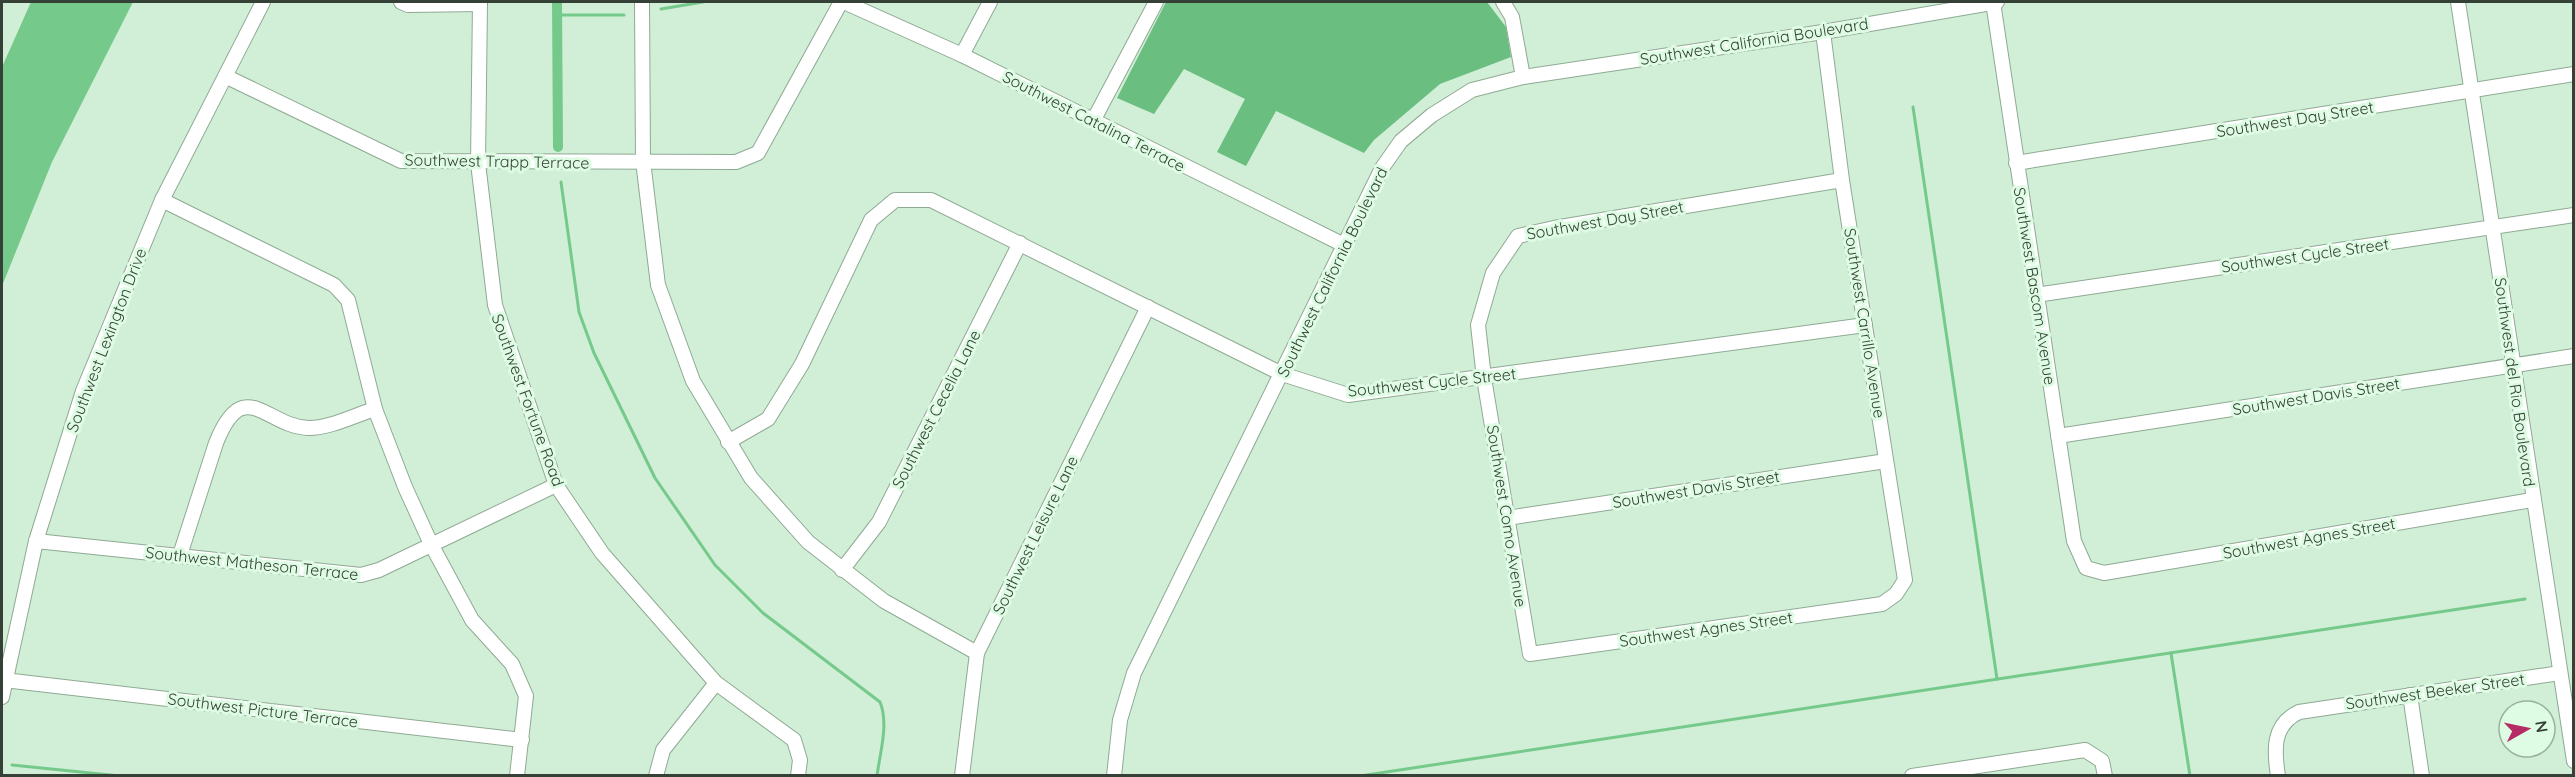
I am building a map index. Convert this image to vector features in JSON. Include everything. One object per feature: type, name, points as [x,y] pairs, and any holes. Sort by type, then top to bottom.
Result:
[{"type":"street","name":"Southwest Lexington Drive","points":[[2,697],[36,541],[83,391],[162,200],[227,77],[263,2]]},
{"type":"street","points":[[401,2],[408,5],[480,3]]},
{"type":"street","points":[[642,2],[643,161],[658,285],[693,381],[728,442],[768,499],[808,542],[884,602],[977,653]]},
{"type":"street","name":"Southwest Trapp Terrace","points":[[227,77],[401,161],[736,162],[758,153],[842,2]]},
{"type":"street","name":"Southwest Catalina Terrace","points":[[842,2],[962,55],[1342,244]]},
{"type":"street","points":[[962,55],[990,2]]},
{"type":"street","points":[[1093,121],[1156,2]]},
{"type":"street","points":[[1503,2],[1512,17],[1523,77]]},
{"type":"street","name":"Southwest California Boulevard","points":[[1114,776],[1120,720],[1134,673],[1282,374],[1342,244],[1382,168],[1401,141],[1432,115],[1472,90],[1523,77],[1823,32],[1995,2]]},
{"type":"street","name":"Southwest Bascom Avenue","points":[[1995,2],[2016,163],[2074,542],[2086,568]]},
{"type":"street","name":"Southwest del Rio Boulevard","points":[[2458,2],[2532,500],[2574,762]]},
{"type":"street","name":"Southwest Fortune Road","points":[[480,3],[478,163],[495,305],[556,485],[602,554],[716,683],[794,740],[800,760],[798,776]]},
{"type":"street","name":"Southwest Carrillo Avenue","points":[[1823,32],[1842,180],[1905,580],[1896,594],[1882,604]]},
{"type":"street","name":"Southwest Day Street","points":[[2016,163],[2574,74]]},
{"type":"street","name":"Southwest Day Street","points":[[1484,378],[1478,325],[1493,273],[1518,236],[1842,180]]},
{"type":"street","points":[[162,200],[334,285],[348,300],[375,409],[405,487],[431,544],[472,620],[512,664],[526,696],[518,776]]},
{"type":"street","name":"Southwest Cycle Street","points":[[728,442],[768,419],[802,364],[871,220],[895,200],[931,200],[1282,374],[1348,395],[1865,325]]},
{"type":"street","name":"Southwest Cycle Street","points":[[2037,295],[2574,215]]},
{"type":"street","name":"Southwest Cecelia Lane","points":[[842,570],[879,522],[1020,243]]},
{"type":"street","name":"Southwest Leisure Lane","points":[[962,776],[977,653],[1148,307]]},
{"type":"street","name":"Southwest Davis Street","points":[[2058,436],[2574,356]]},
{"type":"street","name":"Southwest Como Avenue","points":[[1484,378],[1530,654]]},
{"type":"street","points":[[180,555],[216,443],[223,426],[232,414],[246,408],[260,409],[308,428],[375,409]]},
{"type":"street","name":"Southwest Davis Street","points":[[1507,518],[1886,461]]},
{"type":"street","name":"Southwest Matheson Terrace","points":[[36,541],[361,575],[379,570],[556,485]]},
{"type":"street","name":"Southwest Agnes Street","points":[[2086,568],[2104,573],[2532,500]]},
{"type":"street","name":"Southwest Agnes Street","points":[[1530,654],[1882,604]]},
{"type":"street","name":"Southwest Beeker Street","points":[[2278,776],[2275,751],[2278,733],[2290,717],[2309,710],[2560,673]]},
{"type":"street","name":"Southwest Picture Terrace","points":[[4,680],[522,740]]},
{"type":"street","points":[[656,776],[663,750],[716,683]]},
{"type":"street","points":[[2410,695],[2422,776]]},
{"type":"street","points":[[1912,776],[2085,750],[2104,768]]},
{"type":"shaded area","points":[[31,2],[133,2],[52,162],[2,286],[2,67]]},
{"type":"shaded area","points":[[1166,2],[1487,2],[1506,27],[1511,57],[1440,84],[1374,140],[1364,153],[1276,111],[1246,166],[1217,152],[1245,99],[1184,69],[1154,114],[1117,98]]},
{"type":"waterway","points":[[557,2],[558,147]]},
{"type":"waterway","points":[[661,9],[703,2]]},
{"type":"waterway","points":[[557,15],[624,15]]},
{"type":"waterway","points":[[1913,107],[1997,679]]},
{"type":"waterway","points":[[561,182],[579,312],[594,353],[655,478],[715,565],[763,613],[880,702],[884,729],[877,776]]},
{"type":"waterway","points":[[1360,776],[2525,599]]},
{"type":"waterway","points":[[2171,653],[2190,776]]},
{"type":"waterway","points":[[12,765],[120,776]]}]
